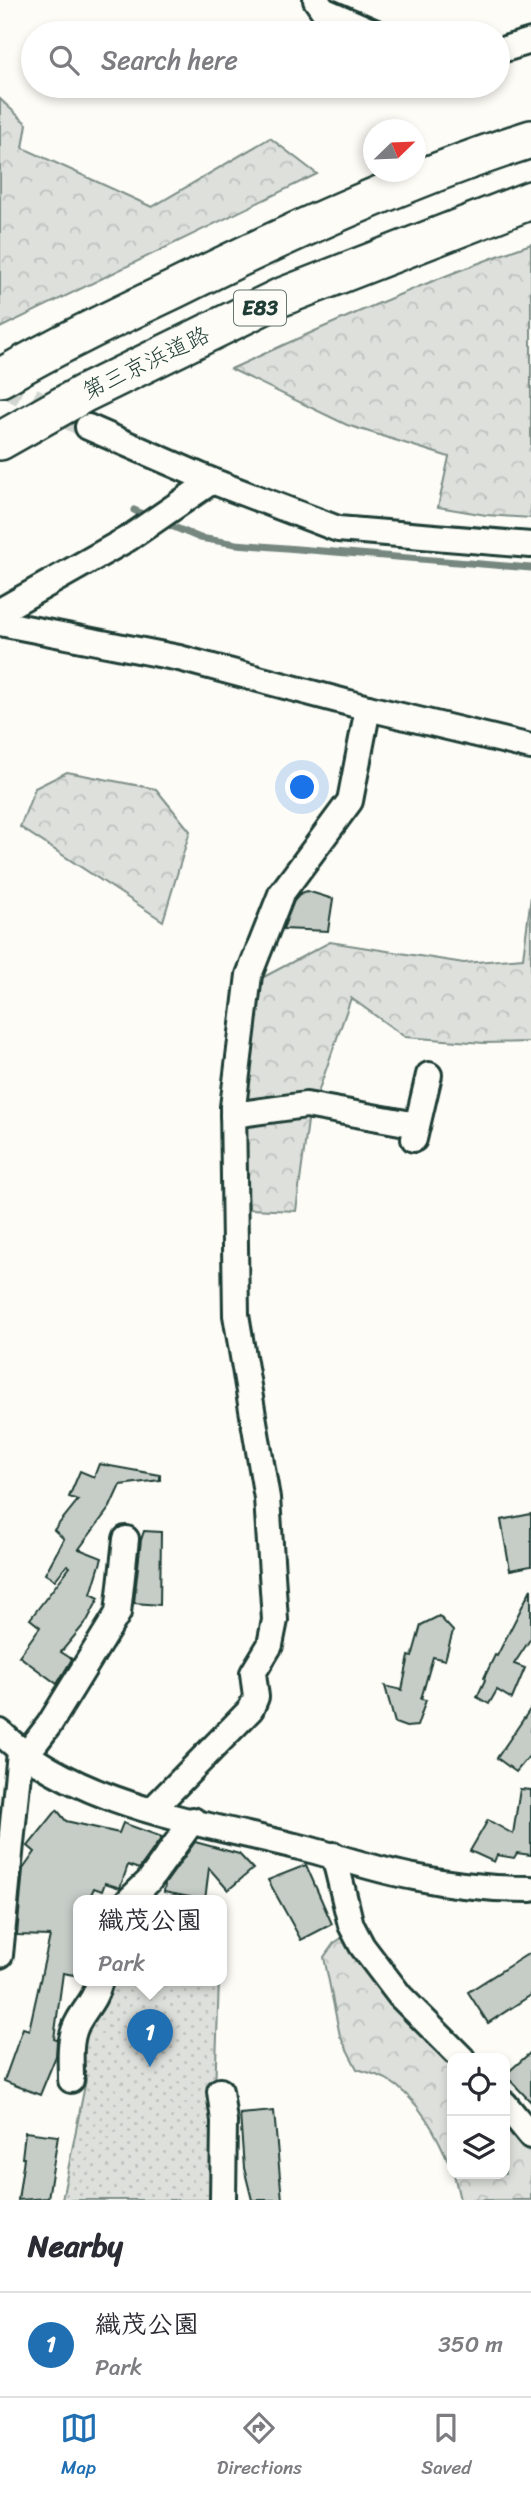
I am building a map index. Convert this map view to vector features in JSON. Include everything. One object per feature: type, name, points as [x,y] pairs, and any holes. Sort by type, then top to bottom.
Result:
[{"type":"highway","name":"E83","points":[[0,377],[43,353],[279,237],[489,152],[531,139]]},
{"type":"highway","name":"第三京浜道路","points":[[0,442],[83,394],[279,298],[531,200]]},
{"type":"street","points":[[316,0],[323,10],[348,21]]},
{"type":"street","points":[[510,47],[531,41]]},
{"type":"street","points":[[88,427],[212,481],[338,529],[531,545]]},
{"type":"street","points":[[0,611],[129,538],[212,481]]},
{"type":"street","points":[[0,623],[179,658],[368,708],[531,747]]},
{"type":"street","points":[[152,1810],[251,1709],[256,1697],[253,1673],[270,1645],[275,1620],[267,1498],[236,1315],[233,1115],[249,975],[281,894],[350,801],[368,708]]},
{"type":"street","points":[[233,1115],[306,1105],[415,1133],[429,1075]]},
{"type":"street","points":[[0,1955],[23,1754],[49,1725],[118,1614],[126,1539]]},
{"type":"street","points":[[0,1732],[23,1754],[102,1795],[152,1810],[413,1877],[499,1889],[531,1889]]},
{"type":"street","points":[[134,1895],[149,1881],[193,1820]]},
{"type":"street","points":[[334,1855],[351,1925],[362,1946],[400,1996],[457,2053]]},
{"type":"street","points":[[71,2080],[70,2044],[77,2022],[96,1996],[99,1986]]},
{"type":"street","points":[[220,2091],[224,2120],[223,2200]]},
{"type":"street","points":[[510,2110],[531,2136]]},
{"type":"green space","points":[[0,99],[27,124],[23,148],[152,207],[270,138],[317,174],[0,328]]},
{"type":"green space","points":[[531,244],[531,518],[486,515],[438,507],[449,457],[347,425],[231,369],[380,303]]},
{"type":"green space","points":[[67,772],[156,789],[190,831],[163,921],[20,827],[35,788]]},
{"type":"green space","points":[[531,896],[531,1042],[484,1043],[405,1037],[351,998],[308,1121],[296,1211],[249,1209],[243,1129],[260,979],[330,942],[464,963],[523,958]]},
{"type":"green space","points":[[348,1934],[447,2053],[447,2158],[427,2120],[410,2098],[388,2080],[357,2069],[340,2036],[324,1957],[334,1943]]},
{"type":"green space","points":[[108,1986],[219,1986],[211,2200],[62,2200],[86,2080],[83,2054],[87,2029],[99,2012]]},
{"type":"green space","points":[[510,2121],[531,2148],[531,2200],[460,2200],[455,2179],[510,2179]]},
{"type":"building","points":[[307,891],[333,899],[328,931],[283,929],[294,901]]},
{"type":"building","points":[[99,1464],[160,1475],[160,1480],[120,1485],[110,1507],[79,1549],[102,1558],[91,1594],[99,1598],[87,1621],[61,1652],[72,1659],[57,1684],[19,1656],[40,1627],[30,1619],[70,1567],[67,1565],[55,1580],[45,1574],[64,1539],[54,1530],[78,1500],[69,1497],[80,1471],[94,1477]]},
{"type":"building","points":[[531,1514],[531,1566],[510,1570],[501,1520]]},
{"type":"building","points":[[144,1531],[161,1532],[160,1605],[134,1603]]},
{"type":"building","points":[[531,1589],[531,1638],[514,1664],[525,1668],[512,1699],[497,1690],[489,1704],[477,1697],[495,1655],[497,1656]]},
{"type":"building","points":[[439,1616],[453,1631],[445,1660],[433,1657],[421,1699],[426,1700],[417,1726],[406,1727],[395,1723],[385,1686],[402,1690],[409,1656],[412,1657],[421,1625]]},
{"type":"building","points":[[531,1708],[531,1754],[516,1772],[497,1758]]},
{"type":"building","points":[[520,1789],[531,1790],[531,1855],[517,1853],[514,1858],[497,1855],[494,1862],[470,1851],[488,1820],[513,1834]]},
{"type":"building","points":[[57,1810],[66,1821],[119,1833],[123,1823],[162,1837],[139,1869],[128,1865],[120,1888],[105,1883],[102,1891],[94,1888],[91,1895],[73,1895],[73,1975],[63,1973],[54,2039],[57,2040],[56,2056],[40,2095],[4,2081],[23,2028],[29,2030],[50,1936],[17,1935],[23,1869],[35,1852],[28,1846]]},
{"type":"building","points":[[195,1842],[239,1854],[253,1869],[228,1890],[209,1868],[206,1895],[164,1892],[165,1884]]},
{"type":"building","points":[[306,1865],[332,1924],[301,1940],[268,1880]]},
{"type":"building","points":[[531,1952],[531,1995],[488,2023],[468,1992]]},
{"type":"building","points":[[531,2052],[531,2102],[510,2080],[510,2071]]},
{"type":"building","points":[[274,2111],[282,2200],[252,2200],[244,2168],[240,2114]]},
{"type":"building","points":[[25,2132],[58,2136],[48,2198],[18,2200]]},
{"type":"waterway","points":[[134,510],[146,516]]},
{"type":"waterway","points":[[169,525],[200,538],[236,544],[531,568]]},
{"type":"tunnel","points":[[0,383],[88,427]]},
{"type":"place","name":"織茂公園","points":[[150,2067]]}]
